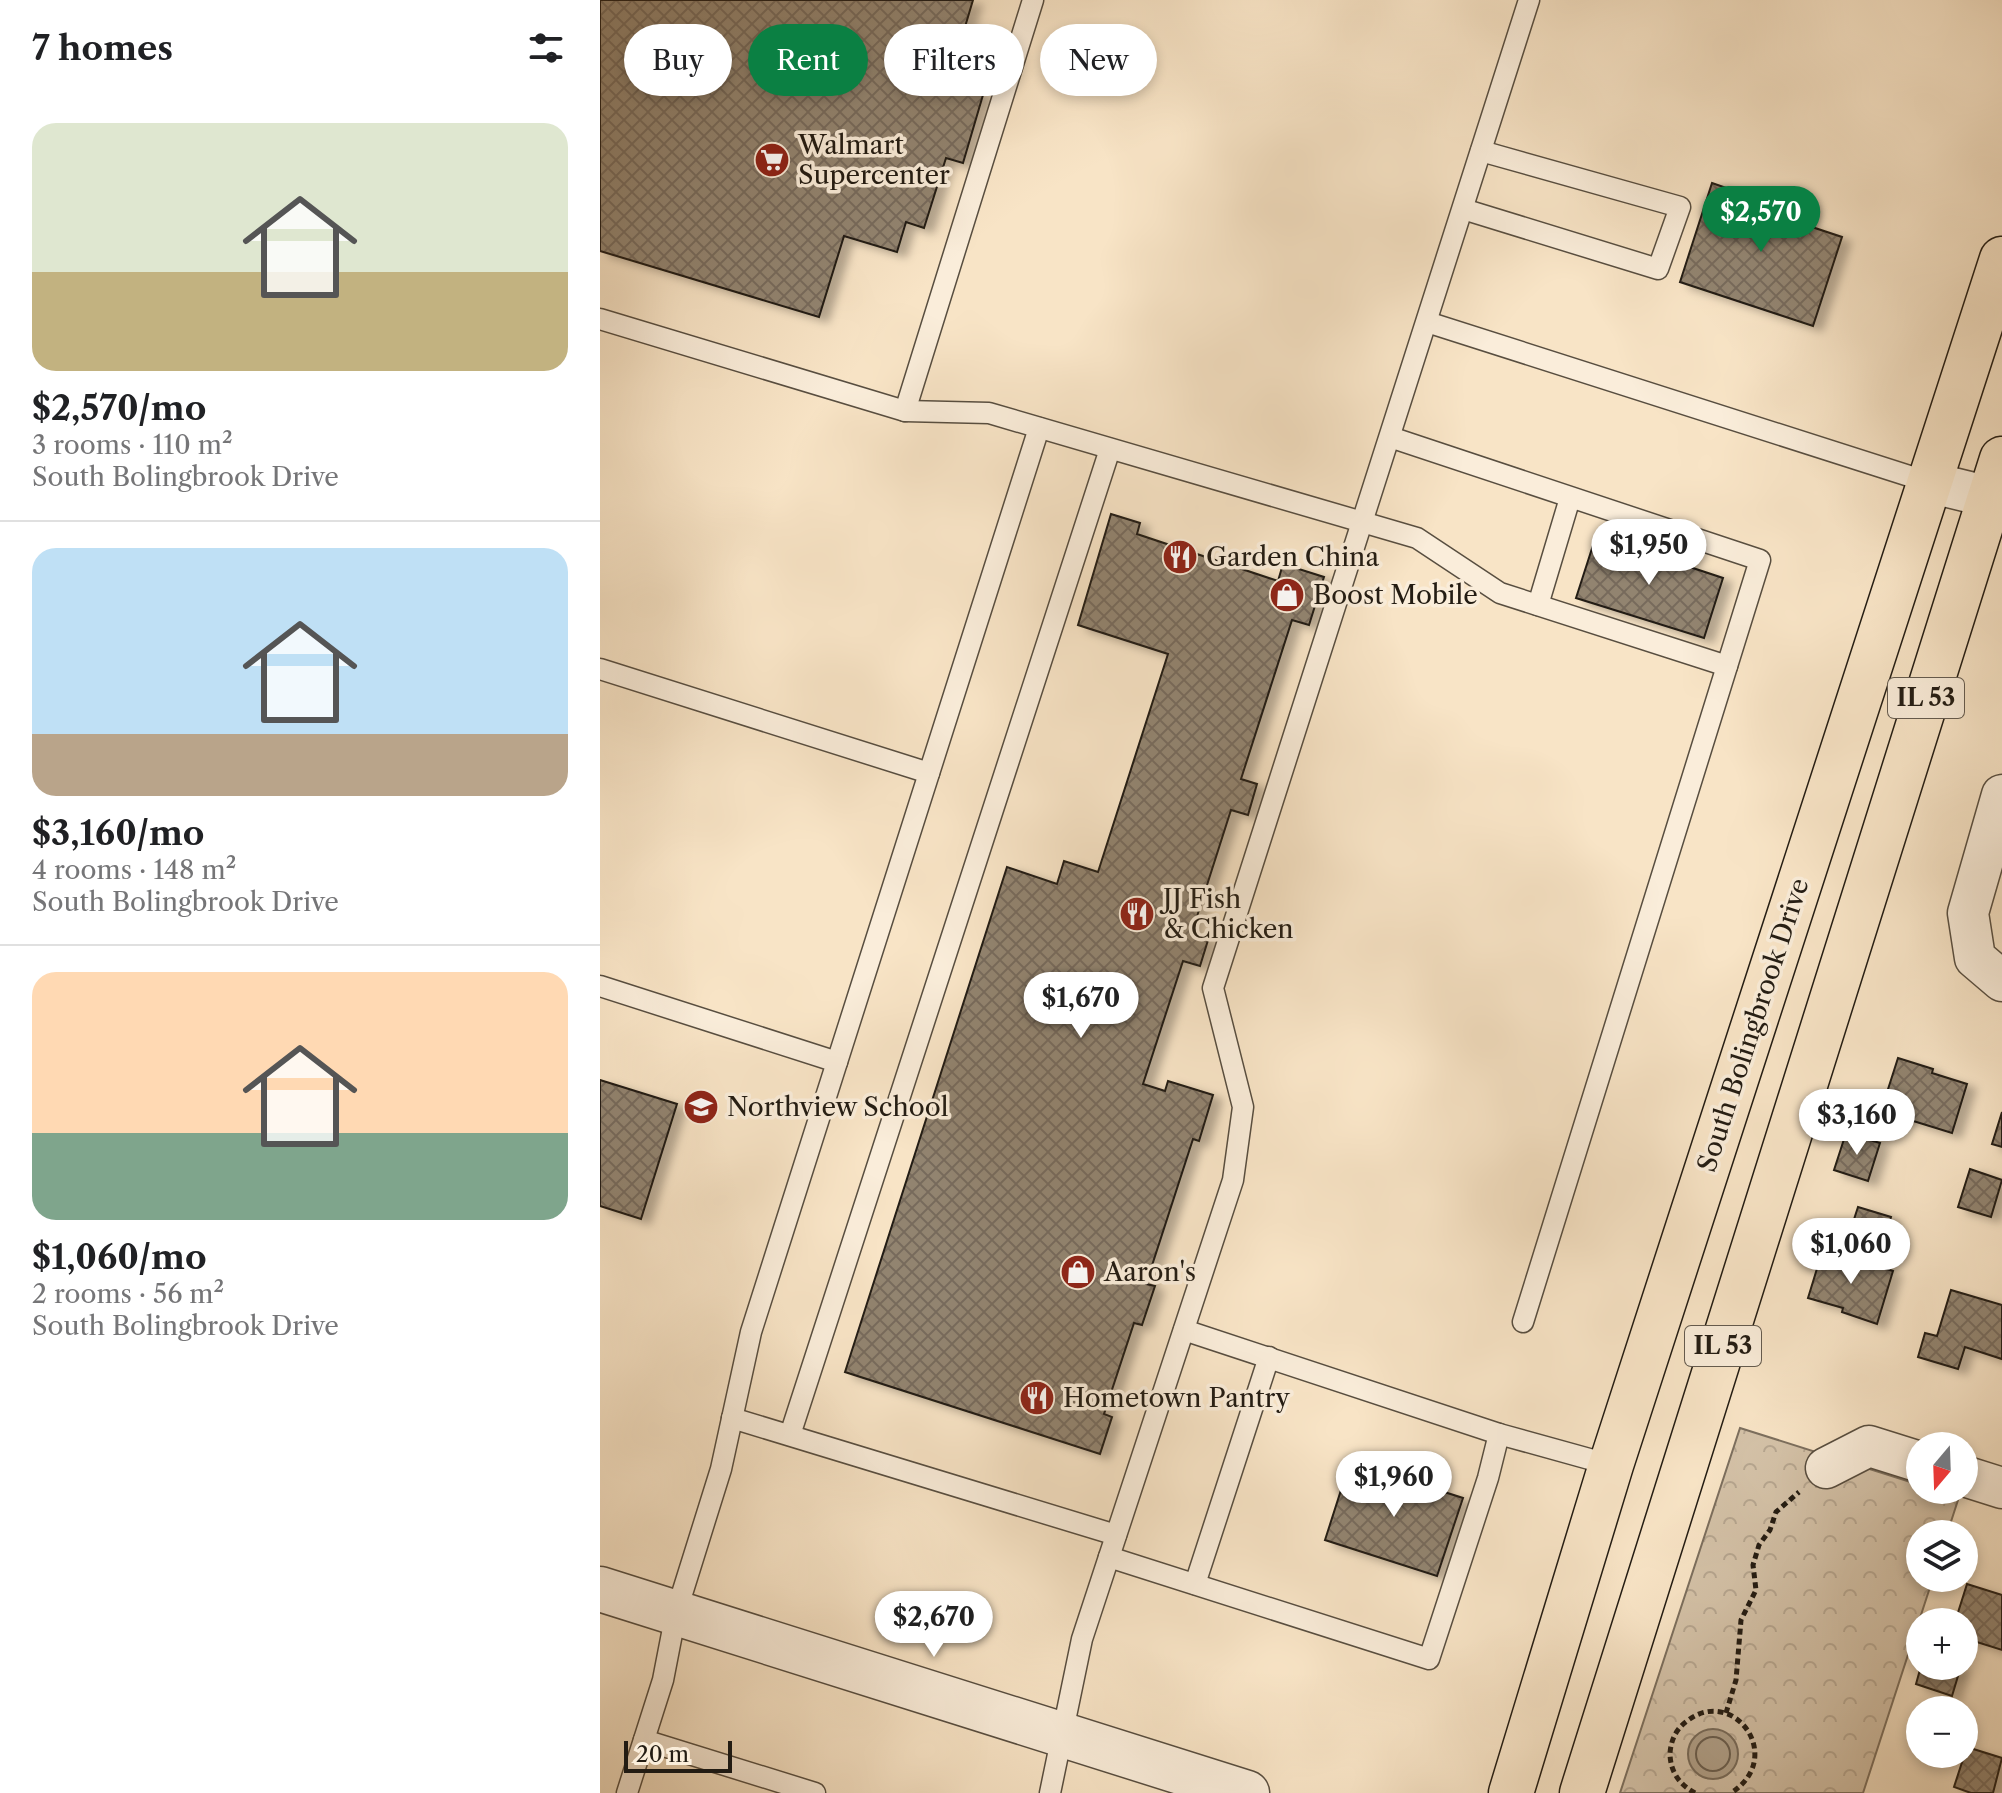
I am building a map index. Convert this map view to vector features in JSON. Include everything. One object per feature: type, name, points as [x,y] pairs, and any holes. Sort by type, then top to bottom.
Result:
[{"type":"main road","name":"South Bolingbrook Drive","points":[[1511,1793],[1611,1465],[2002,259]]},
{"type":"main road","name":"IL 53","points":[[1582,1793],[1998,485]]},
{"type":"street","points":[[1928,482],[1998,485]]},
{"type":"street","points":[[2002,795],[1968,913],[1975,958],[2002,981]]},
{"type":"street","points":[[1826,1468],[1869,1446],[1906,1458]]},
{"type":"street","points":[[1978,1480],[2002,1488]]},
{"type":"street","points":[[600,1589],[1247,1793]]},
{"type":"lane","points":[[905,411],[1033,0]]},
{"type":"lane","points":[[1050,1793],[1082,1639],[1233,1180],[1243,1107],[1213,988],[1529,0]]},
{"type":"lane","points":[[1463,209],[1658,269],[1680,207],[1481,151]]},
{"type":"lane","points":[[600,319],[905,411],[989,413],[1417,538],[1500,593],[1727,666]]},
{"type":"lane","points":[[1427,322],[1928,482]]},
{"type":"lane","points":[[627,1793],[663,1680],[676,1613],[721,1469],[751,1332],[1039,428]]},
{"type":"lane","points":[[1390,437],[1760,560],[1523,1322]]},
{"type":"lane","points":[[790,1435],[1110,449]]},
{"type":"lane","points":[[1538,605],[1570,498]]},
{"type":"lane","points":[[600,669],[929,773]]},
{"type":"lane","points":[[600,986],[837,1062]]},
{"type":"lane","points":[[1184,1330],[1499,1434],[1611,1465]]},
{"type":"lane","points":[[1195,1584],[1269,1357]]},
{"type":"lane","points":[[732,1418],[1116,1535]]},
{"type":"lane","points":[[1109,1557],[1429,1659],[1488,1478],[1499,1434]]},
{"type":"lane","points":[[644,1740],[750,1783],[815,1793]]},
{"type":"path","points":[[1726,1713],[1736,1680],[1741,1620],[1756,1590],[1753,1565],[1759,1545],[1770,1530],[1776,1512],[1826,1468]]},
{"type":"path","points":[[1695,1793],[1684,1787],[1674,1774],[1670,1757],[1672,1740],[1680,1726],[1694,1716],[1710,1712],[1726,1713],[1741,1722],[1751,1735],[1756,1751],[1754,1768],[1746,1782],[1731,1793]]},
{"type":"green space","points":[[1740,1428],[1906,1481],[1906,1504],[1957,1504],[1952,1520],[1906,1520],[1906,1592],[1928,1592],[1923,1608],[1906,1608],[1906,1661],[1863,1793],[1620,1793]]},
{"type":"water","points":[[1713,1729],[1731,1736],[1738,1754],[1731,1772],[1713,1779],[1695,1772],[1688,1754],[1695,1736]]},
{"type":"building","name":"Walmart Supercenter","points":[[600,0],[973,0],[966,24],[884,24],[884,96],[983,96],[963,163],[946,158],[924,228],[906,222],[897,252],[844,236],[819,317],[600,251]]},
{"type":"building","points":[[1712,183],[1752,197],[1755,188],[1809,205],[1803,224],[1842,237],[1813,326],[1680,282]]},
{"type":"building","points":[[1111,514],[1140,523],[1137,534],[1278,581],[1283,564],[1324,577],[1309,625],[1292,620],[1241,779],[1257,784],[1248,815],[1231,810],[1192,932],[1209,937],[1200,966],[1183,961],[1143,1084],[1165,1091],[1168,1081],[1213,1095],[1199,1141],[1193,1139],[1146,1284],[1155,1286],[1142,1325],[1134,1323],[1104,1414],[1112,1417],[1100,1454],[845,1372],[1007,867],[1057,884],[1064,861],[1098,872],[1168,654],[1078,625]]},
{"type":"building","points":[[1596,536],[1723,578],[1704,638],[1576,598]]},
{"type":"building","points":[[1898,1058],[1967,1084],[1952,1133],[1881,1111]]},
{"type":"building","points":[[600,1080],[677,1104],[641,1219],[600,1206]]},
{"type":"building","points":[[2002,1112],[2002,1147],[1992,1144]]},
{"type":"building","points":[[1846,1133],[1880,1143],[1868,1181],[1834,1170]]},
{"type":"building","points":[[1970,1169],[2002,1180],[1991,1217],[1958,1207]]},
{"type":"building","points":[[1858,1207],[1891,1217],[1880,1255],[1846,1244]]},
{"type":"building","points":[[1823,1249],[1893,1271],[1877,1324],[1842,1312],[1843,1308],[1808,1298]]},
{"type":"building","points":[[1951,1290],[2002,1305],[2002,1359],[1965,1347],[1958,1369],[1918,1357],[1925,1333],[1937,1336]]},
{"type":"building","points":[[1350,1462],[1463,1498],[1437,1576],[1325,1540]]},
{"type":"building","points":[[1978,1587],[2002,1595],[2002,1650],[1978,1642],[1978,1608],[1959,1608],[1964,1592],[1978,1592]]},
{"type":"building","points":[[1917,1680],[1957,1680],[1952,1696],[1916,1684]]},
{"type":"building","points":[[1978,1750],[2002,1758],[1993,1793],[1971,1793],[1954,1787],[1960,1768],[1978,1768]]},
{"type":"place","name":"Walmart Supercenter","points":[[772,160]]},
{"type":"place","name":"Garden China","points":[[1180,557]]},
{"type":"place","name":"Boost Mobile","points":[[1287,595]]},
{"type":"place","name":"JJ Fish & Chicken","points":[[1137,914]]},
{"type":"place","name":"Northview School","points":[[701,1107]]},
{"type":"place","name":"Aaron's","points":[[1078,1272]]},
{"type":"place","name":"Hometown Pantry","points":[[1037,1398]]}]
